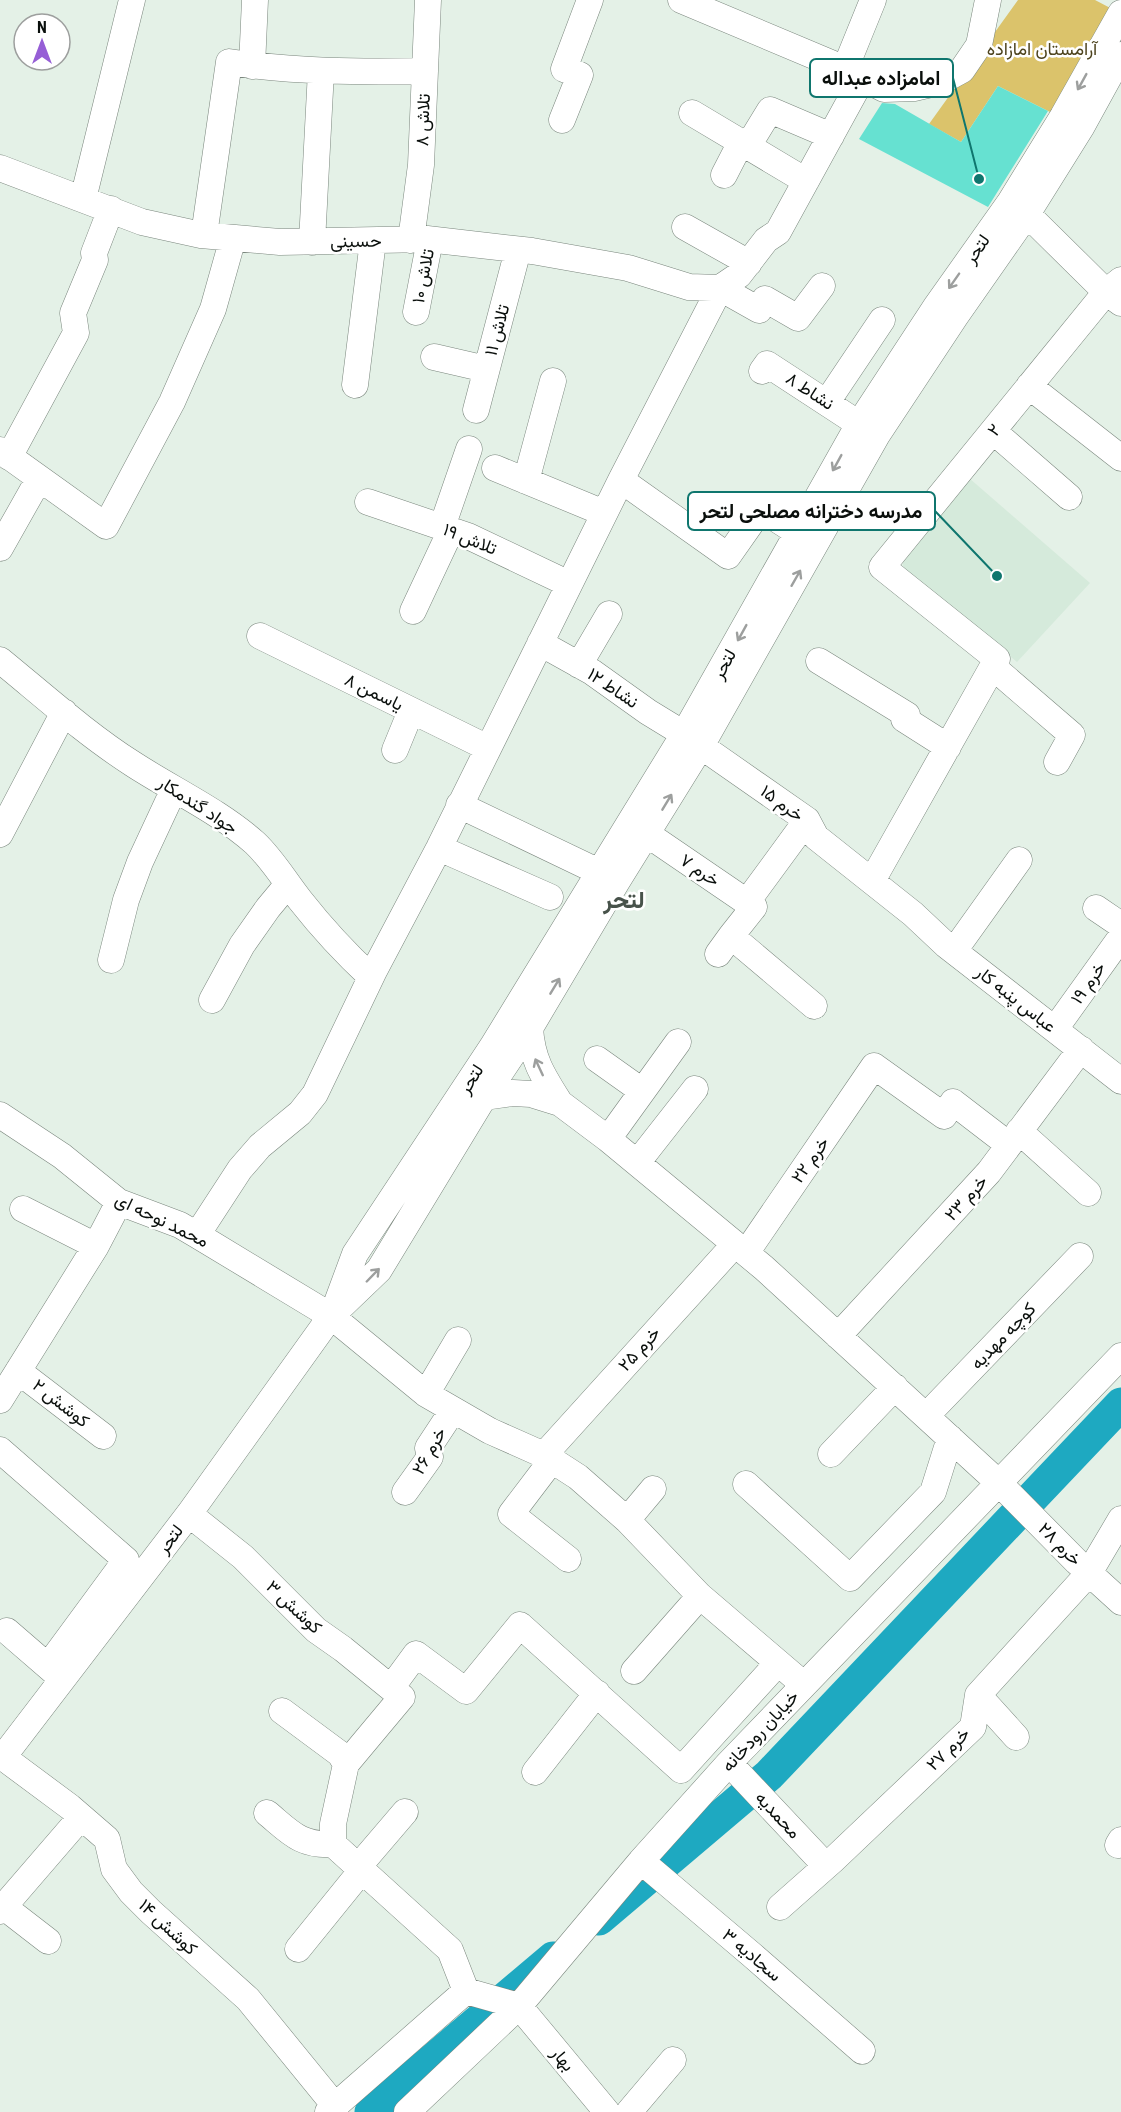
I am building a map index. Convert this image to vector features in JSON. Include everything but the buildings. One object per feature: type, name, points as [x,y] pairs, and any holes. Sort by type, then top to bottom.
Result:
[{"type":"street","points":[[83,199],[132,0]]},
{"type":"street","points":[[252,66],[255,0]]},
{"type":"street","name":"تلاش ۸","points":[[421,240],[421,165],[428,0]]},
{"type":"street","points":[[562,120],[580,75],[564,69],[590,0]]},
{"type":"street","points":[[681,0],[854,73],[884,88],[914,88],[940,82],[962,69],[979,45],[988,0]]},
{"type":"street","points":[[197,1235],[240,1169],[260,1146],[300,1113],[315,1094],[371,977],[439,848],[604,513],[720,288],[739,275],[766,240],[778,232],[831,136],[854,73],[873,0]]},
{"type":"street","points":[[1116,0],[1121,3]]},
{"type":"street","name":"لتحر","points":[[1019,208],[1063,116],[1121,13]]},
{"type":"street","name":"لتحر","points":[[2,1756],[55,1672],[189,1514],[331,1317],[379,1270],[484,1097],[530,1028],[647,834],[798,533],[859,424],[946,311],[1019,208],[1082,126],[1121,55]]},
{"type":"street","points":[[204,235],[229,62],[321,71],[425,71]]},
{"type":"street","points":[[312,242],[321,71]]},
{"type":"street","points":[[724,176],[744,144],[770,110],[831,136]]},
{"type":"street","points":[[692,113],[806,182]]},
{"type":"street","name":"حسینی","points":[[0,168],[142,222],[204,235],[280,242],[421,240],[518,250],[628,268],[689,287],[720,288]]},
{"type":"street","points":[[1019,208],[1116,292]]},
{"type":"street","points":[[111,209],[94,253],[95,261],[73,313],[76,333],[5,453],[106,526],[172,402],[213,309],[233,238]]},
{"type":"street","points":[[685,228],[749,263]]},
{"type":"street","points":[[355,385],[373,240]]},
{"type":"street","name":"تلاش ۱۰","points":[[416,312],[421,240]]},
{"type":"street","name":"تلاش ۱۱","points":[[476,410],[518,250]]},
{"type":"street","points":[[720,288],[759,310],[765,299],[798,318],[822,286]]},
{"type":"street","name":"۲","points":[[993,667],[997,659],[882,567],[1029,386],[1116,292]]},
{"type":"street","name":"لتحر","points":[[331,1317],[355,1254],[492,1047],[598,872],[693,740],[877,435],[946,311]]},
{"type":"street","points":[[827,402],[882,320]]},
{"type":"street","points":[[434,357],[486,369]]},
{"type":"street","name":"نشاط ۸","points":[[762,371],[766,364],[859,424]]},
{"type":"street","points":[[526,481],[553,381]]},
{"type":"street","points":[[1029,386],[1121,458]]},
{"type":"street","points":[[993,431],[1069,497]]},
{"type":"street","points":[[413,611],[447,529],[469,449]]},
{"type":"street","points":[[495,468],[604,513]]},
{"type":"street","points":[[0,548],[39,479]]},
{"type":"street","points":[[621,480],[728,556],[761,509],[798,533]]},
{"type":"street","name":"تلاش ۱۹","points":[[368,502],[468,536],[569,584]]},
{"type":"street","points":[[579,665],[609,614]]},
{"type":"street","name":"یاسمن ۸","points":[[260,636],[488,748]]},
{"type":"street","name":"نشاط ۱۲","points":[[540,643],[579,665],[693,740]]},
{"type":"street","name":"جواد گندمکار","points":[[0,660],[131,763],[218,815],[254,843],[276,865],[288,884],[348,957],[371,977]]},
{"type":"street","points":[[819,661],[906,715],[904,719],[948,747]]},
{"type":"street","points":[[872,881],[993,667],[1072,735],[1057,762]]},
{"type":"street","points":[[394,750],[411,711]]},
{"type":"street","points":[[0,834],[64,712]]},
{"type":"street","name":"خرم ۱۵","points":[[693,740],[807,819],[816,837],[913,914]]},
{"type":"street","points":[[111,960],[126,900],[140,862],[174,789]]},
{"type":"street","points":[[459,805],[598,872]]},
{"type":"street","points":[[807,819],[725,945],[814,1006]]},
{"type":"street","name":"خرم ۷","points":[[647,834],[750,904]]},
{"type":"street","points":[[439,848],[550,897]]},
{"type":"street","points":[[954,951],[1019,860]]},
{"type":"street","points":[[212,1000],[242,945],[288,884]]},
{"type":"street","points":[[1096,908],[1121,925]]},
{"type":"street","name":"عباس پنبه کار","points":[[913,914],[954,951],[1121,1081]]},
{"type":"street","name":"خرم ۱۹","points":[[1055,1029],[1121,937]]},
{"type":"street","points":[[530,1028],[532,1049],[539,1070],[560,1102]]},
{"type":"street","points":[[608,1138],[678,1042]]},
{"type":"street","name":"خرم ۲۳","points":[[838,1336],[981,1180],[1081,1049]]},
{"type":"street","points":[[597,1059],[642,1091]]},
{"type":"street","name":"خرم ۲۲","points":[[740,1249],[874,1066],[944,1116],[953,1102],[1014,1138]]},
{"type":"street","points":[[637,1163],[695,1089]]},
{"type":"street","points":[[484,1097],[513,1092],[560,1102]]},
{"type":"street","name":"خرم ۲۸","points":[[560,1102],[608,1138],[740,1249],[838,1336],[1000,1484],[1121,1602]]},
{"type":"street","name":"محمد نوحه ای","points":[[0,1115],[62,1156],[119,1202],[180,1225],[197,1235],[331,1317],[426,1394],[490,1431],[548,1458],[578,1477],[627,1520],[700,1596],[803,1684]]},
{"type":"street","points":[[1014,1138],[1088,1193]]},
{"type":"street","points":[[0,1400],[11,1370],[96,1246],[119,1202]]},
{"type":"street","points":[[23,1209],[96,1246]]},
{"type":"street","name":"خرم ۲۵","points":[[568,1559],[511,1514],[548,1458],[740,1249]]},
{"type":"street","name":"کوچه مهدیه","points":[[926,1416],[1080,1256]]},
{"type":"street","points":[[426,1394],[458,1340]]},
{"type":"street","name":"خیابان رودخانه","points":[[407,2112],[519,2006],[641,1861],[729,1763],[1121,1356]]},
{"type":"street","name":"کوشش ۲","points":[[11,1370],[103,1436]]},
{"type":"street","points":[[831,1454],[895,1387]]},
{"type":"street","name":"خرم ۲۶","points":[[405,1492],[430,1457],[428,1448],[453,1410]]},
{"type":"street","points":[[746,1484],[850,1578],[933,1492],[950,1438]]},
{"type":"street","points":[[0,1450],[126,1560],[55,1672],[7,1631]]},
{"type":"street","points":[[627,1520],[653,1489]]},
{"type":"street","name":"کوشش ۳","points":[[189,1514],[243,1557],[316,1630],[397,1692]]},
{"type":"street","points":[[1016,1737],[978,1695],[1089,1573],[1121,1519]]},
{"type":"street","points":[[874,1553],[904,1581]]},
{"type":"street","points":[[634,1671],[700,1596]]},
{"type":"street","points":[[333,1844],[333,1824],[346,1764],[397,1692],[416,1654],[466,1691],[520,1625],[681,1770],[778,1663]]},
{"type":"street","points":[[535,1772],[597,1693]]},
{"type":"street","name":"خرم ۲۷","points":[[780,1907],[973,1727],[978,1695]]},
{"type":"street","points":[[282,1711],[340,1754],[346,1764]]},
{"type":"street","name":"کوشش ۱۴","points":[[2,1756],[106,1839],[114,1869],[132,1892],[151,1912],[248,1999],[332,2109]]},
{"type":"street","name":"محمدیه","points":[[729,1763],[826,1866]]},
{"type":"street","points":[[298,1949],[405,1812]]},
{"type":"street","points":[[267,1813],[299,1840],[319,1845],[333,1844],[360,1868],[450,1950],[467,1991]]},
{"type":"street","points":[[48,1941],[2,1909],[81,1817]]},
{"type":"street","name":"سجادیه ۳","points":[[641,1861],[752,1954],[862,2051]]},
{"type":"street","points":[[332,2109],[467,1991]]},
{"type":"street","points":[[467,1991],[519,2006]]},
{"type":"street","name":"بهار","points":[[519,2006],[607,2112]]},
{"type":"street","points":[[629,2112],[673,2060]]},
{"type":"shaded area","points":[[969,478],[1090,583],[1017,662],[904,569],[901,556]]},
{"type":"green space","name":"آرامستان امازاده","points":[[1018,0],[1095,0],[1116,11],[1060,117],[998,86],[961,142],[929,124]]},
{"type":"waterway","points":[[599,1919],[769,1775],[1121,1404]]},
{"type":"waterway","points":[[371,2112],[553,1958]]},
{"type":"place","name":"امامزاده عبداله","points":[[979,179]]},
{"type":"place","name":"مدرسه دخترانه مصلحی لتحر","points":[[997,576]]},
{"type":"district","name":"لتحر","points":[[624,900]]}]
